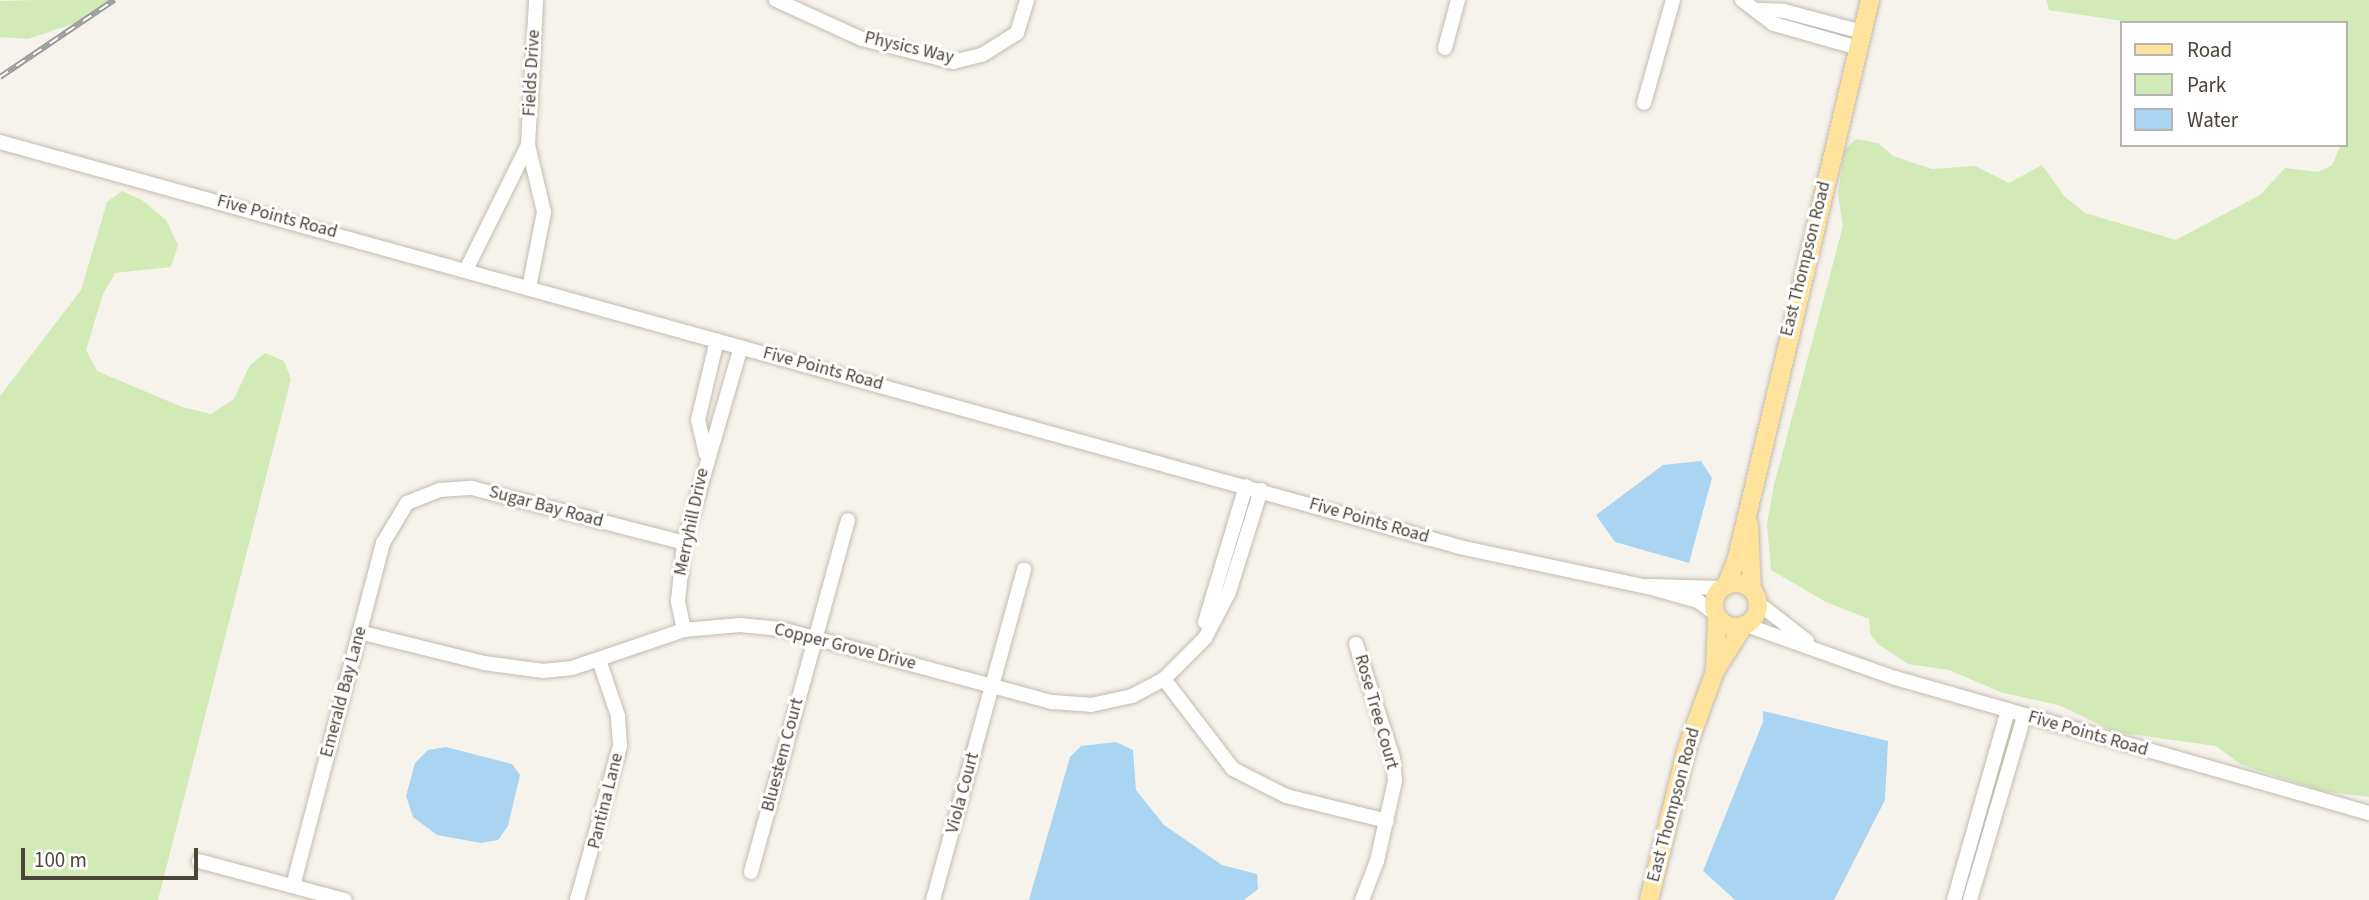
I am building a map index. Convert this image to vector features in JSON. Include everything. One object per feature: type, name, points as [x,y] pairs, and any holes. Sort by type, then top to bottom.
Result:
[{"type":"main road","name":"East Thompson Road","points":[[1724,586],[1745,519],[1870,0]]},
{"type":"main road","name":"East Thompson Road","points":[[1745,519],[1751,529],[1755,597]]},
{"type":"main road","points":[[1740,583],[1755,597],[1754,618],[1745,625],[1733,627],[1716,616],[1714,600],[1724,586],[1740,583]]},
{"type":"main road","name":"East Thompson Road","points":[[1715,671],[1716,616]]},
{"type":"main road","name":"East Thompson Road","points":[[1649,900],[1688,748],[1715,671],[1745,625]]},
{"type":"street","name":"Fields Drive","points":[[530,288],[544,212],[528,145],[536,0]]},
{"type":"street","name":"Physics Way","points":[[776,0],[862,39],[953,62],[982,55],[1017,33],[1027,0]]},
{"type":"street","points":[[1445,48],[1458,0]]},
{"type":"street","points":[[1644,103],[1673,0]]},
{"type":"street","points":[[1742,0],[1760,10],[1774,24],[1860,40]]},
{"type":"street","name":"Five Points Road","points":[[0,142],[1484,553],[1648,587],[1698,601],[1716,616]]},
{"type":"street","name":"Fields Drive","points":[[466,271],[528,145]]},
{"type":"street","name":"Merryhill Drive","points":[[706,456],[698,419],[717,340]]},
{"type":"street","name":"Merryhill Drive","points":[[684,630],[678,601],[684,543],[706,456],[741,346]]},
{"type":"street","name":"Copper Grove Drive","points":[[1164,679],[1202,630],[1246,486]]},
{"type":"street","name":"Sugar Bay Road","points":[[407,503],[440,490],[472,488],[684,543]]},
{"type":"street","name":"Copper Grove Drive","points":[[359,632],[484,663],[543,671],[599,660],[684,630],[740,625],[816,638],[1052,702],[1091,705],[1132,696],[1164,679],[1205,638],[1229,592],[1261,490]]},
{"type":"street","name":"Emerald Bay Lane","points":[[293,886],[383,543],[407,503]]},
{"type":"street","name":"Bluestem Court","points":[[751,872],[848,520]]},
{"type":"street","name":"Viola Court","points":[[933,900],[1024,569]]},
{"type":"street","name":"Five Points Road","points":[[1648,587],[1724,586]]},
{"type":"street","name":"Five Points Road","points":[[1755,597],[1810,644]]},
{"type":"street","name":"Five Points Road","points":[[1745,625],[1810,644],[1895,678],[2369,813]]},
{"type":"street","name":"Rose Tree Court","points":[[1356,644],[1393,758],[1395,781],[1387,821],[1362,900]]},
{"type":"street","name":"Pantina Lane","points":[[577,900],[620,746],[618,716],[599,660]]},
{"type":"street","points":[[1164,679],[1233,769],[1286,796],[1387,821]]},
{"type":"street","points":[[1954,900],[2008,711]]},
{"type":"street","points":[[1970,900],[2024,716]]},
{"type":"street","points":[[1983,803],[1998,807]]},
{"type":"street","points":[[199,861],[345,900]]},
{"type":"green space","points":[[114,0],[82,21],[28,39],[0,37],[0,1]]},
{"type":"green space","points":[[2046,0],[2369,0],[2369,797],[2322,791],[2259,771],[2240,764],[2216,746],[2115,732],[2059,705],[2003,693],[1949,670],[1908,664],[1878,644],[1870,634],[1869,619],[1826,602],[1771,570],[1767,524],[1774,485],[1843,226],[1838,195],[1844,150],[1856,139],[1878,143],[1893,156],[1932,169],[1975,166],[2009,183],[2042,165],[2064,196],[2085,213],[2176,240],[2260,195],[2285,168],[2318,172],[2332,165],[2340,147],[2348,147],[2348,21],[2123,21],[2049,10]]},
{"type":"green space","points":[[122,191],[142,200],[166,220],[178,245],[171,267],[115,273],[103,294],[86,350],[97,371],[182,407],[211,414],[234,399],[250,365],[265,353],[284,361],[291,379],[158,900],[0,900],[0,396],[81,290],[107,202]]},
{"type":"water","points":[[1701,461],[1712,478],[1689,563],[1615,542],[1596,515],[1663,465]]},
{"type":"water","points":[[1763,711],[1888,741],[1885,800],[1834,900],[1735,900],[1703,871],[1763,722]]},
{"type":"water","points":[[1116,742],[1133,750],[1136,790],[1164,825],[1222,865],[1257,874],[1258,889],[1244,900],[1029,900],[1070,757],[1081,746]]},
{"type":"water","points":[[446,747],[512,764],[520,775],[508,826],[498,840],[481,843],[437,835],[413,817],[406,796],[415,763],[428,750]]},
{"type":"railway","points":[[0,77],[114,0]]}]
